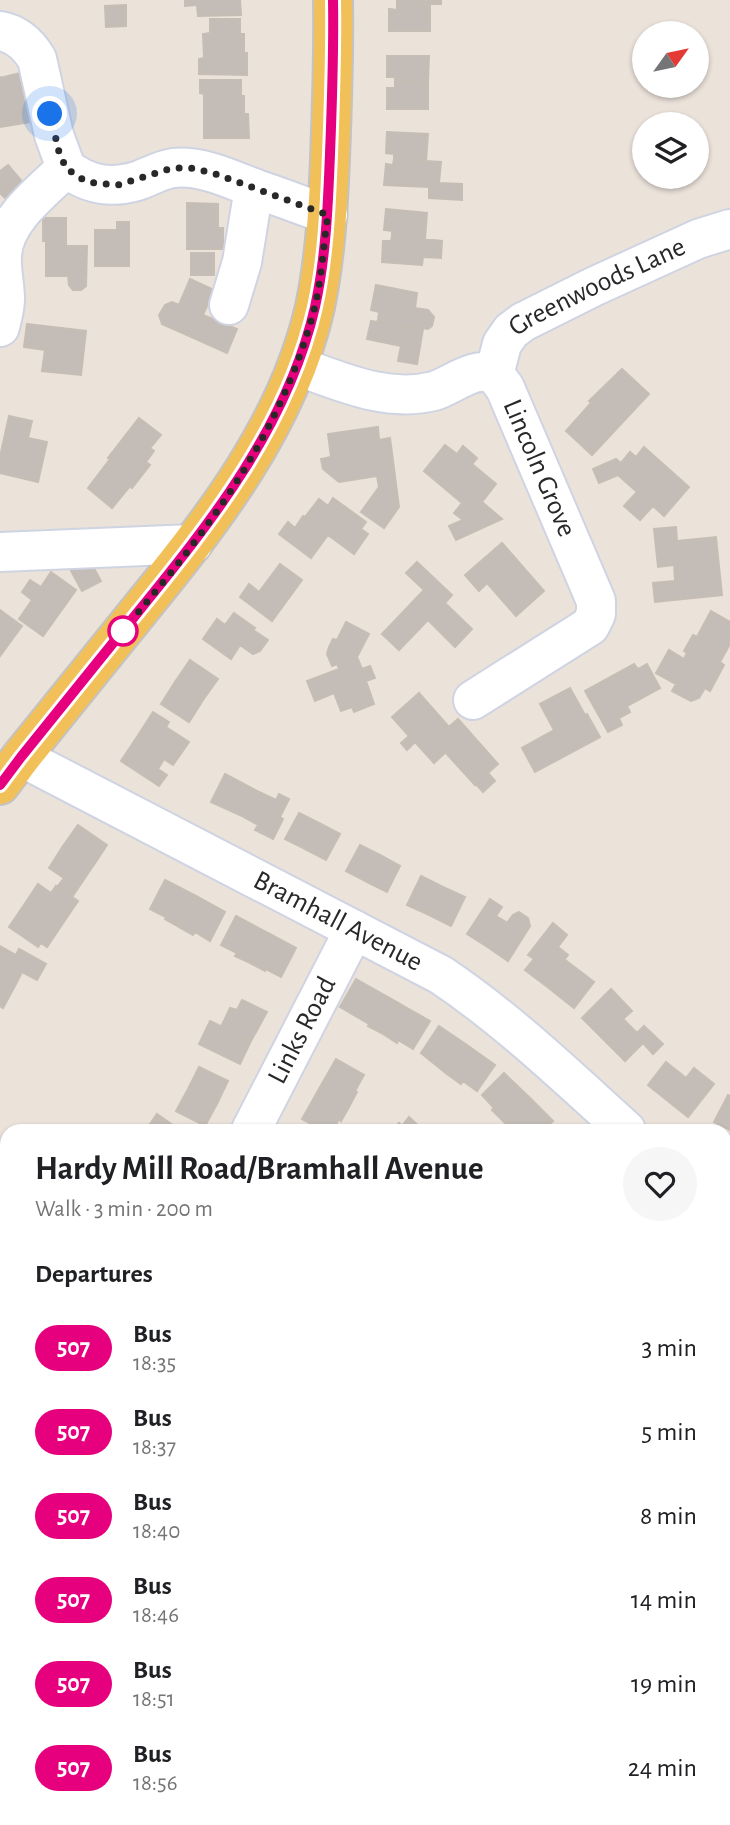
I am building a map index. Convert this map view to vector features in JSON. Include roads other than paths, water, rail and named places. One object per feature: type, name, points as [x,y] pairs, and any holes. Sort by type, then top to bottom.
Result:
[{"type":"main road","points":[[10,771],[193,544],[249,464],[274,419],[297,366],[314,308],[328,215],[334,66],[333,0]]},
{"type":"street","points":[[0,31],[18,37],[37,59],[54,135],[66,168],[80,178],[94,183],[118,185],[172,168],[191,168],[213,173],[328,215]]},
{"type":"street","points":[[0,327],[5,308],[2,254],[6,236],[16,219],[66,168]]},
{"type":"street","points":[[229,305],[242,262],[254,188]]},
{"type":"street","name":"Greenwoods Lane","points":[[494,375],[502,344],[511,331],[523,322],[698,239],[730,229]]},
{"type":"street","name":"Lincoln Grove","points":[[297,366],[359,388],[397,395],[434,391],[477,372],[494,375],[505,388],[596,601],[596,614],[590,626],[473,700]]},
{"type":"street","points":[[0,552],[193,544]]},
{"type":"street","name":"Bramhall Avenue","points":[[10,771],[354,930],[440,975],[508,1023],[619,1124]]},
{"type":"street","name":"Links Road","points":[[254,1124],[354,930]]}]
